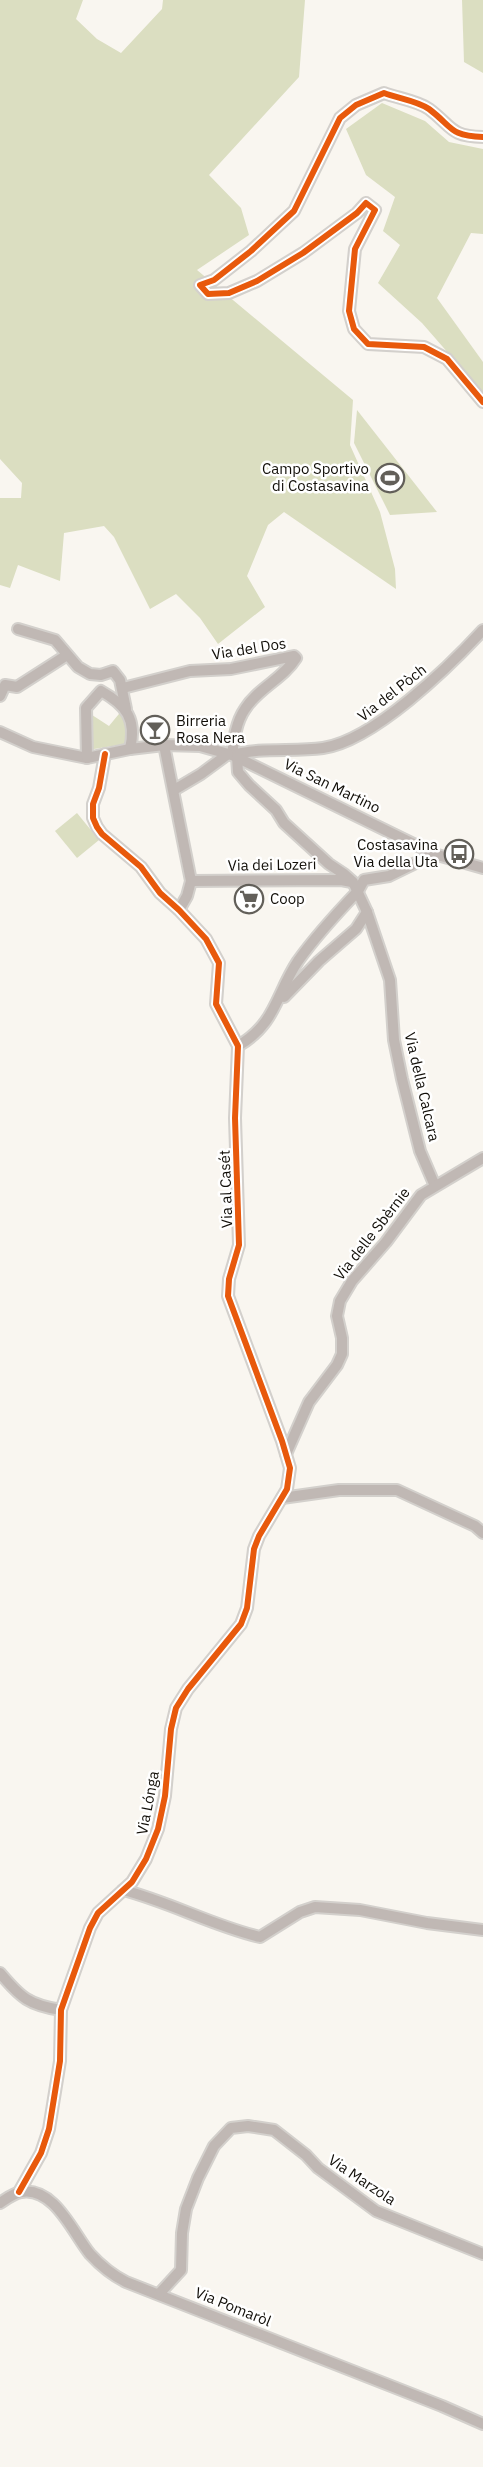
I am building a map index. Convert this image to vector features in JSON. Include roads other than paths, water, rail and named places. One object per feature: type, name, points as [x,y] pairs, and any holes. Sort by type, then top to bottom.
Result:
[{"type":"street","points":[[483,137],[468,137],[448,129],[428,108],[384,93],[356,105],[340,118],[294,211],[214,280],[200,285],[208,294],[229,293],[258,281],[303,253],[357,213],[366,203],[375,210],[355,249],[349,311],[354,329],[368,344],[424,346],[447,359],[483,402]]},
{"type":"street","points":[[18,630],[55,640],[78,667],[90,674],[101,675],[113,671],[123,687],[133,734],[130,749]]},
{"type":"street","name":"Via del Pòch","points":[[232,755],[245,751],[324,748],[359,737],[447,669],[483,630]]},
{"type":"street","points":[[0,696],[5,685],[18,687],[67,655]]},
{"type":"street","name":"Via del Dos","points":[[123,687],[190,671],[231,669],[294,656],[296,658],[289,669],[244,709],[235,733],[232,755]]},
{"type":"street","points":[[0,732],[33,747],[87,758],[86,708],[101,691],[119,701],[126,709]]},
{"type":"street","points":[[164,746],[191,881],[187,896],[179,910]]},
{"type":"street","name":"Via San Martino","points":[[87,758],[130,749],[200,746],[232,755],[434,854],[483,868]]},
{"type":"street","points":[[105,754],[99,788],[93,804],[93,818],[97,827],[102,834],[141,867],[160,893],[206,939],[219,963],[216,1004],[238,1046],[260,1029],[277,1004],[297,962],[355,887],[364,880],[389,876],[434,854]]},
{"type":"street","points":[[174,790],[232,755]]},
{"type":"street","name":"Via della Calcara","points":[[232,755],[238,772],[276,810],[284,823],[329,864],[344,874],[355,887],[367,912],[390,980],[394,1040],[402,1079],[420,1151],[435,1186]]},
{"type":"street","name":"Via dei Lozeri","points":[[191,881],[341,880],[355,887]]},
{"type":"street","points":[[277,1004],[319,961],[356,929],[367,912]]},
{"type":"street","name":"Via al Casét","points":[[238,1046],[235,1118],[239,1245],[229,1279],[228,1296],[286,1454]]},
{"type":"street","name":"Via delle Sbèrnie","points":[[286,1454],[309,1402],[337,1365],[342,1354],[342,1338],[337,1316],[340,1301],[352,1281],[386,1242],[421,1195],[483,1158]]},
{"type":"street","name":"Via Lónga","points":[[19,2192],[41,2153],[50,2129],[60,2061],[61,2010],[90,1928],[98,1913],[132,1882],[146,1859],[158,1829],[165,1796],[171,1729],[176,1708],[188,1689],[241,1624],[248,1608],[254,1549],[259,1536],[282,1498],[289,1480],[290,1468],[286,1454]]},
{"type":"street","points":[[282,1498],[339,1490],[397,1490],[475,1526],[483,1533]]},
{"type":"street","points":[[123,1890],[150,1897],[243,1933],[260,1937],[300,1912],[315,1907],[360,1910],[427,1923],[483,1930]]},
{"type":"street","points":[[0,1973],[27,2001],[61,2010]]},
{"type":"street","name":"Via Marzola","points":[[159,2294],[181,2270],[186,2209],[214,2146],[231,2128],[248,2126],[274,2130],[318,2168],[376,2211],[483,2254]]},
{"type":"street","points":[[0,2203],[19,2192]]},
{"type":"street","name":"Via Pomaròl","points":[[19,2192],[31,2192],[47,2199],[59,2209],[89,2252],[109,2273],[126,2282],[483,2424]]},
{"type":"place","name":"Campo Sportivo di Costasavina","points":[[390,478]]},
{"type":"place","name":"Birreria Rosa Nera","points":[[155,730]]},
{"type":"place","name":"Costasavina Via della Uta","points":[[459,854]]},
{"type":"place","name":"Coop","points":[[249,899]]}]
